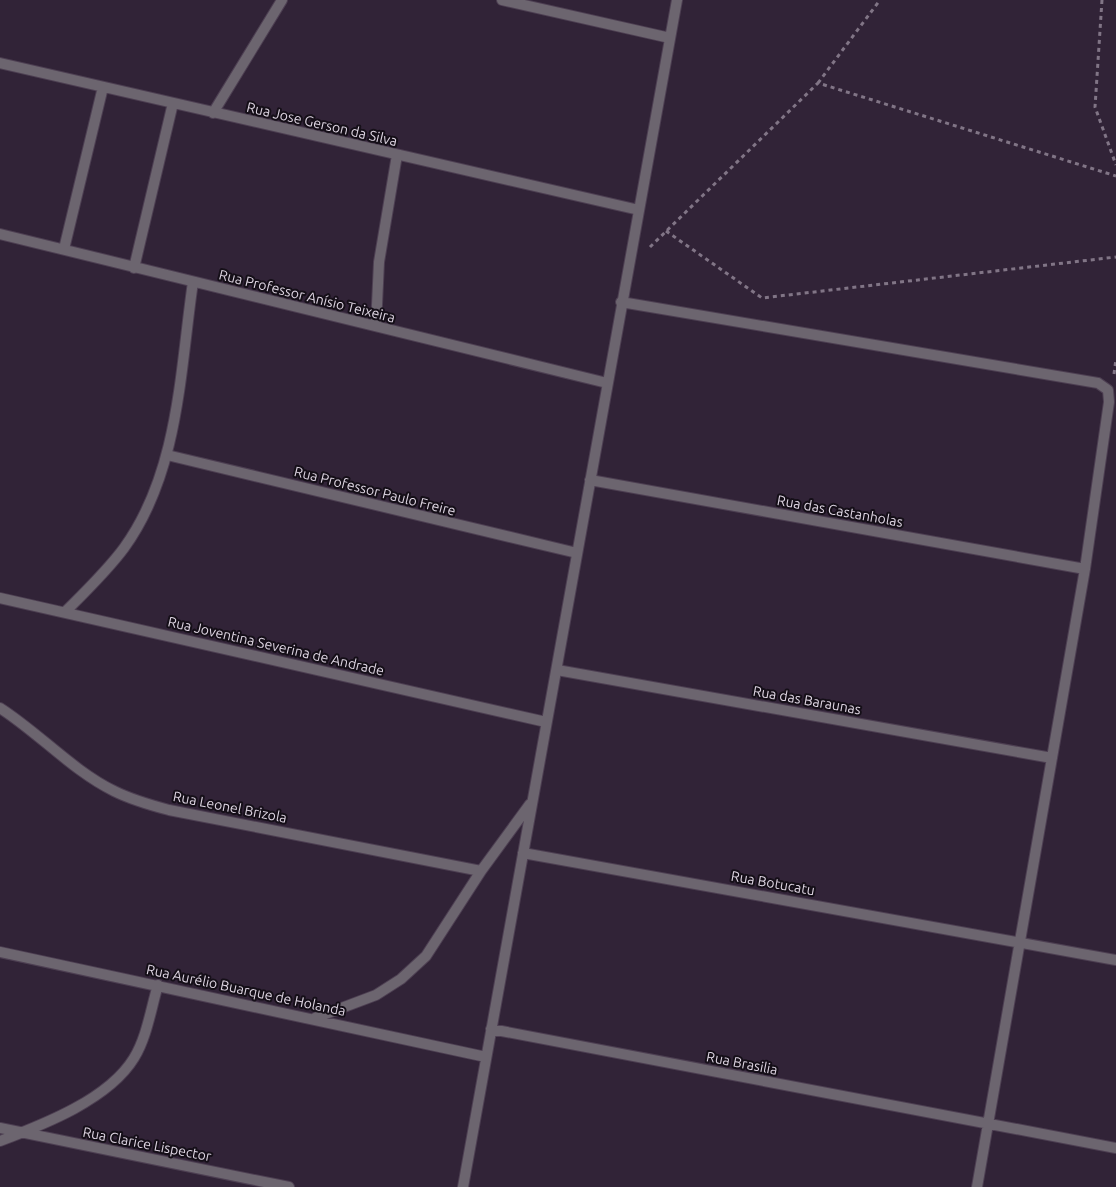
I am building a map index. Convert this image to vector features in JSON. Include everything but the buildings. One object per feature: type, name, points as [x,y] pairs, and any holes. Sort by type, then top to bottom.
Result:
[{"type":"street","points":[[213,113],[282,0]]},
{"type":"street","points":[[502,0],[670,38]]},
{"type":"street","points":[[463,1187],[546,722],[557,670],[621,302],[677,0]]},
{"type":"street","name":"Rua Jose Gerson da Silva","points":[[0,63],[639,210]]},
{"type":"street","points":[[64,249],[103,87]]},
{"type":"street","points":[[134,268],[173,103]]},
{"type":"street","points":[[376,326],[379,262],[396,155]]},
{"type":"street","name":"Rua Professor Anísio Teixeira","points":[[0,234],[607,383]]},
{"type":"street","points":[[65,612],[125,547],[149,505],[167,455],[192,282]]},
{"type":"street","points":[[621,302],[1103,386],[1108,390],[1109,402],[1085,569],[977,1187]]},
{"type":"street","name":"Rua Professor Paulo Freire","points":[[167,455],[577,554]]},
{"type":"street","name":"Rua das Castanholas","points":[[590,480],[1085,569]]},
{"type":"street","name":"Rua Joventina Severina de Andrade","points":[[0,598],[546,722]]},
{"type":"street","name":"Rua das Baraunas","points":[[557,670],[1052,758]]},
{"type":"street","name":"Rua Leonel Brizola","points":[[0,708],[23,723],[93,779],[138,802],[169,810],[481,871]]},
{"type":"street","points":[[315,1018],[376,995],[401,979],[426,956],[481,871],[532,801]]},
{"type":"street","name":"Rua Botucatu","points":[[523,853],[1116,960]]},
{"type":"street","name":"Rua Aurélio Buarque de Holanda","points":[[0,952],[315,1018],[486,1057]]},
{"type":"street","points":[[0,1140],[21,1133],[86,1101],[107,1088],[124,1072],[136,1056],[158,985]]},
{"type":"street","name":"Rua Brasilia","points":[[491,1029],[1116,1148]]},
{"type":"street","name":"Rua Clarice Lispector","points":[[0,1128],[289,1187]]},
{"type":"path","points":[[628,268],[818,83],[880,0]]},
{"type":"path","points":[[1102,0],[1095,107],[1116,165]]},
{"type":"path","points":[[818,83],[1116,176]]},
{"type":"path","points":[[666,231],[762,298],[1116,257]]}]
